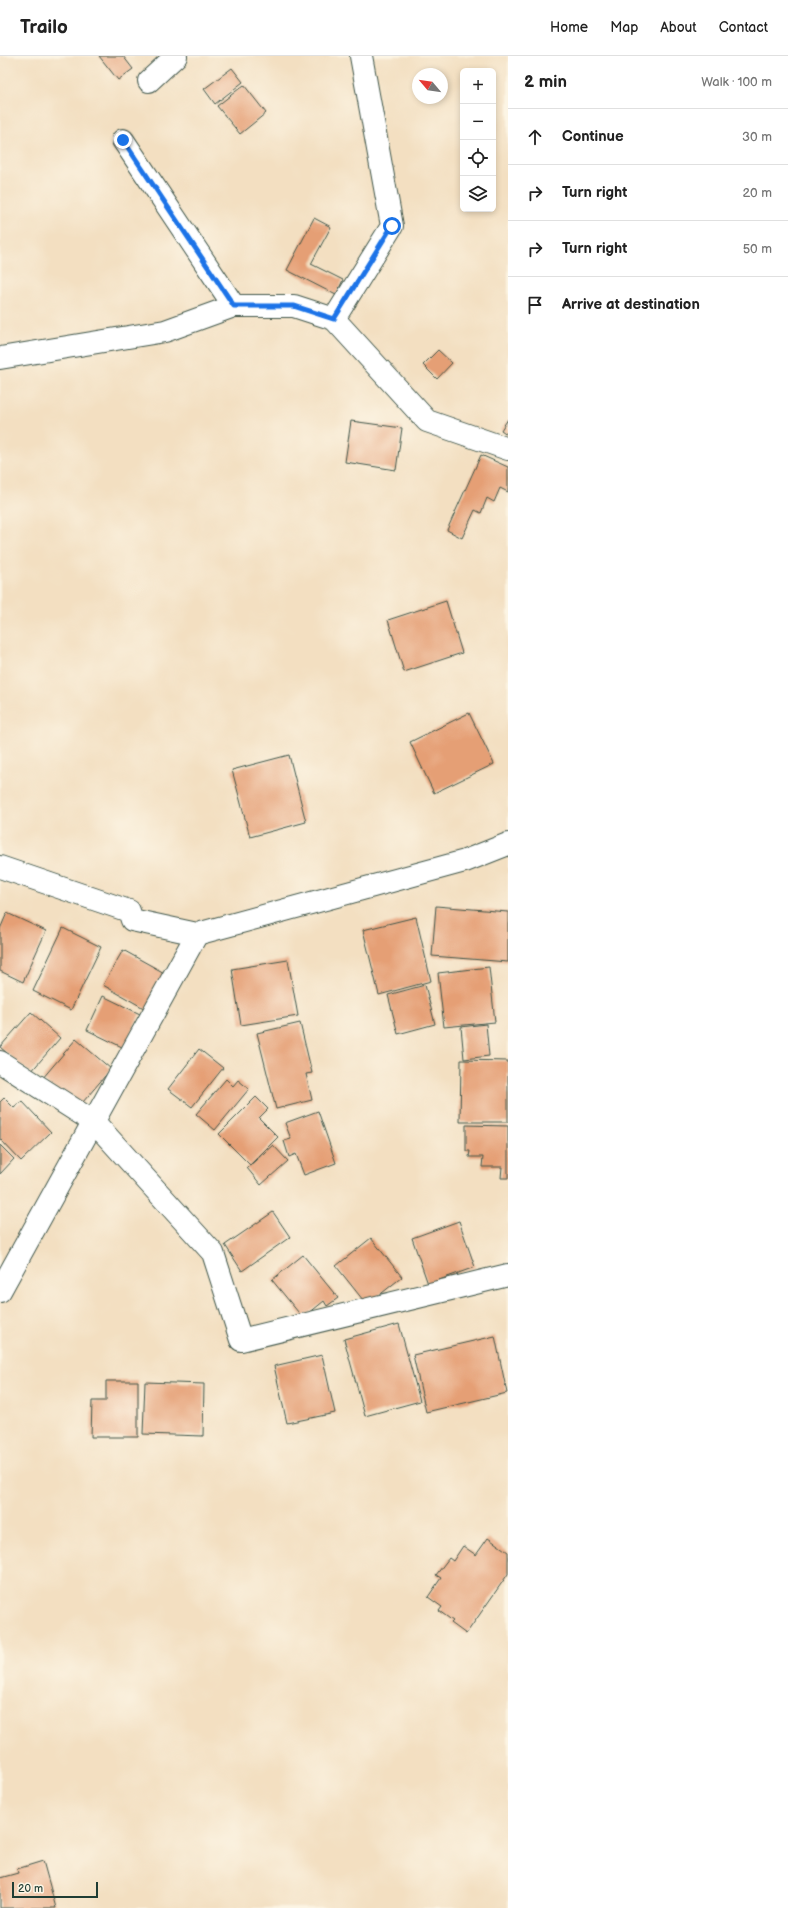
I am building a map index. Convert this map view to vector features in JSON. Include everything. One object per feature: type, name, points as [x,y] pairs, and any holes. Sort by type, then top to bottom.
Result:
[{"type":"street","points":[[149,81],[176,56]]},
{"type":"street","points":[[334,319],[392,226],[361,56]]},
{"type":"street","points":[[123,140],[234,306]]},
{"type":"street","points":[[0,358],[165,331],[234,306],[294,306],[334,319],[427,421],[508,449]]},
{"type":"street","points":[[0,867],[129,911],[132,920],[197,934],[465,861],[508,844]]},
{"type":"street","points":[[0,1291],[197,934]]},
{"type":"street","points":[[0,1062],[94,1122],[213,1253],[233,1310],[241,1340],[508,1275]]},
{"type":"building","points":[[99,56],[123,56],[133,69],[118,80]]},
{"type":"building","points":[[232,68],[243,82],[215,104],[204,89]]},
{"type":"building","points":[[244,85],[266,113],[240,134],[217,106]]},
{"type":"building","points":[[314,218],[331,227],[311,264],[343,280],[336,295],[287,270]]},
{"type":"building","points":[[438,350],[452,363],[437,379],[423,365]]},
{"type":"building","points":[[508,419],[508,435],[501,430]]},
{"type":"building","points":[[351,421],[402,428],[396,470],[345,462]]},
{"type":"building","points":[[481,455],[508,467],[508,492],[500,488],[494,502],[487,498],[481,513],[475,510],[462,538],[447,530]]},
{"type":"building","points":[[446,601],[462,653],[404,672],[388,620]]},
{"type":"building","points":[[469,713],[494,764],[434,793],[410,742]]},
{"type":"building","points":[[289,755],[306,822],[250,837],[232,770]]},
{"type":"building","points":[[436,906],[508,912],[508,962],[432,956]]},
{"type":"building","points":[[7,913],[46,931],[23,982],[0,971],[0,929]]},
{"type":"building","points":[[416,917],[431,981],[379,995],[363,930]]},
{"type":"building","points":[[63,928],[101,947],[71,1010],[33,991]]},
{"type":"building","points":[[123,950],[168,975],[149,1011],[103,985]]},
{"type":"building","points":[[288,960],[298,1016],[241,1025],[232,969]]},
{"type":"building","points":[[489,967],[495,1022],[444,1027],[438,973]]},
{"type":"building","points":[[425,985],[435,1024],[398,1034],[388,995]]},
{"type":"building","points":[[103,996],[140,1014],[124,1048],[87,1030]]},
{"type":"building","points":[[31,1012],[60,1038],[30,1073],[0,1047]]},
{"type":"building","points":[[300,1023],[312,1073],[306,1074],[312,1100],[276,1109],[257,1033]]},
{"type":"building","points":[[486,1024],[489,1056],[464,1059],[461,1027]]},
{"type":"building","points":[[76,1039],[111,1069],[77,1109],[42,1079]]},
{"type":"building","points":[[199,1049],[223,1068],[192,1107],[168,1089]]},
{"type":"building","points":[[461,1060],[508,1061],[508,1122],[460,1122]]},
{"type":"building","points":[[226,1079],[233,1086],[238,1080],[249,1089],[215,1130],[196,1114]]},
{"type":"building","points":[[256,1097],[268,1109],[259,1118],[278,1137],[250,1165],[219,1134]]},
{"type":"building","points":[[4,1098],[14,1108],[22,1101],[51,1132],[21,1161],[0,1139],[0,1102]]},
{"type":"building","points":[[318,1111],[336,1163],[304,1175],[296,1154],[289,1157],[284,1141],[291,1139],[285,1123]]},
{"type":"building","points":[[466,1125],[508,1126],[508,1178],[501,1178],[502,1167],[482,1167],[483,1157],[469,1157],[470,1151],[466,1151]]},
{"type":"building","points":[[0,1145],[14,1159],[0,1174]]},
{"type":"building","points":[[273,1145],[288,1161],[261,1185],[247,1168]]},
{"type":"building","points":[[273,1212],[290,1237],[242,1271],[225,1245]]},
{"type":"building","points":[[459,1221],[475,1267],[428,1284],[412,1238]]},
{"type":"building","points":[[371,1238],[402,1277],[367,1305],[336,1266]]},
{"type":"building","points":[[303,1255],[338,1298],[327,1306],[324,1301],[303,1318],[272,1280]]},
{"type":"building","points":[[399,1324],[420,1401],[365,1416],[344,1339]]},
{"type":"building","points":[[495,1336],[507,1393],[426,1412],[413,1355]]},
{"type":"building","points":[[322,1355],[335,1413],[287,1423],[274,1366]]},
{"type":"building","points":[[106,1381],[138,1381],[138,1437],[91,1437],[92,1401],[106,1401]]},
{"type":"building","points":[[145,1382],[204,1384],[203,1436],[143,1434]]},
{"type":"building","points":[[488,1538],[508,1552],[508,1574],[466,1634],[451,1623],[453,1621],[439,1611],[442,1607],[428,1597],[441,1578],[436,1575],[449,1558],[453,1561],[463,1546],[476,1555]]},
{"type":"building","points":[[43,1861],[56,1908],[0,1908],[0,1878],[18,1873],[17,1869]]},
{"type":"route","points":[[123,140],[234,306],[294,306],[334,319],[392,226]]}]
